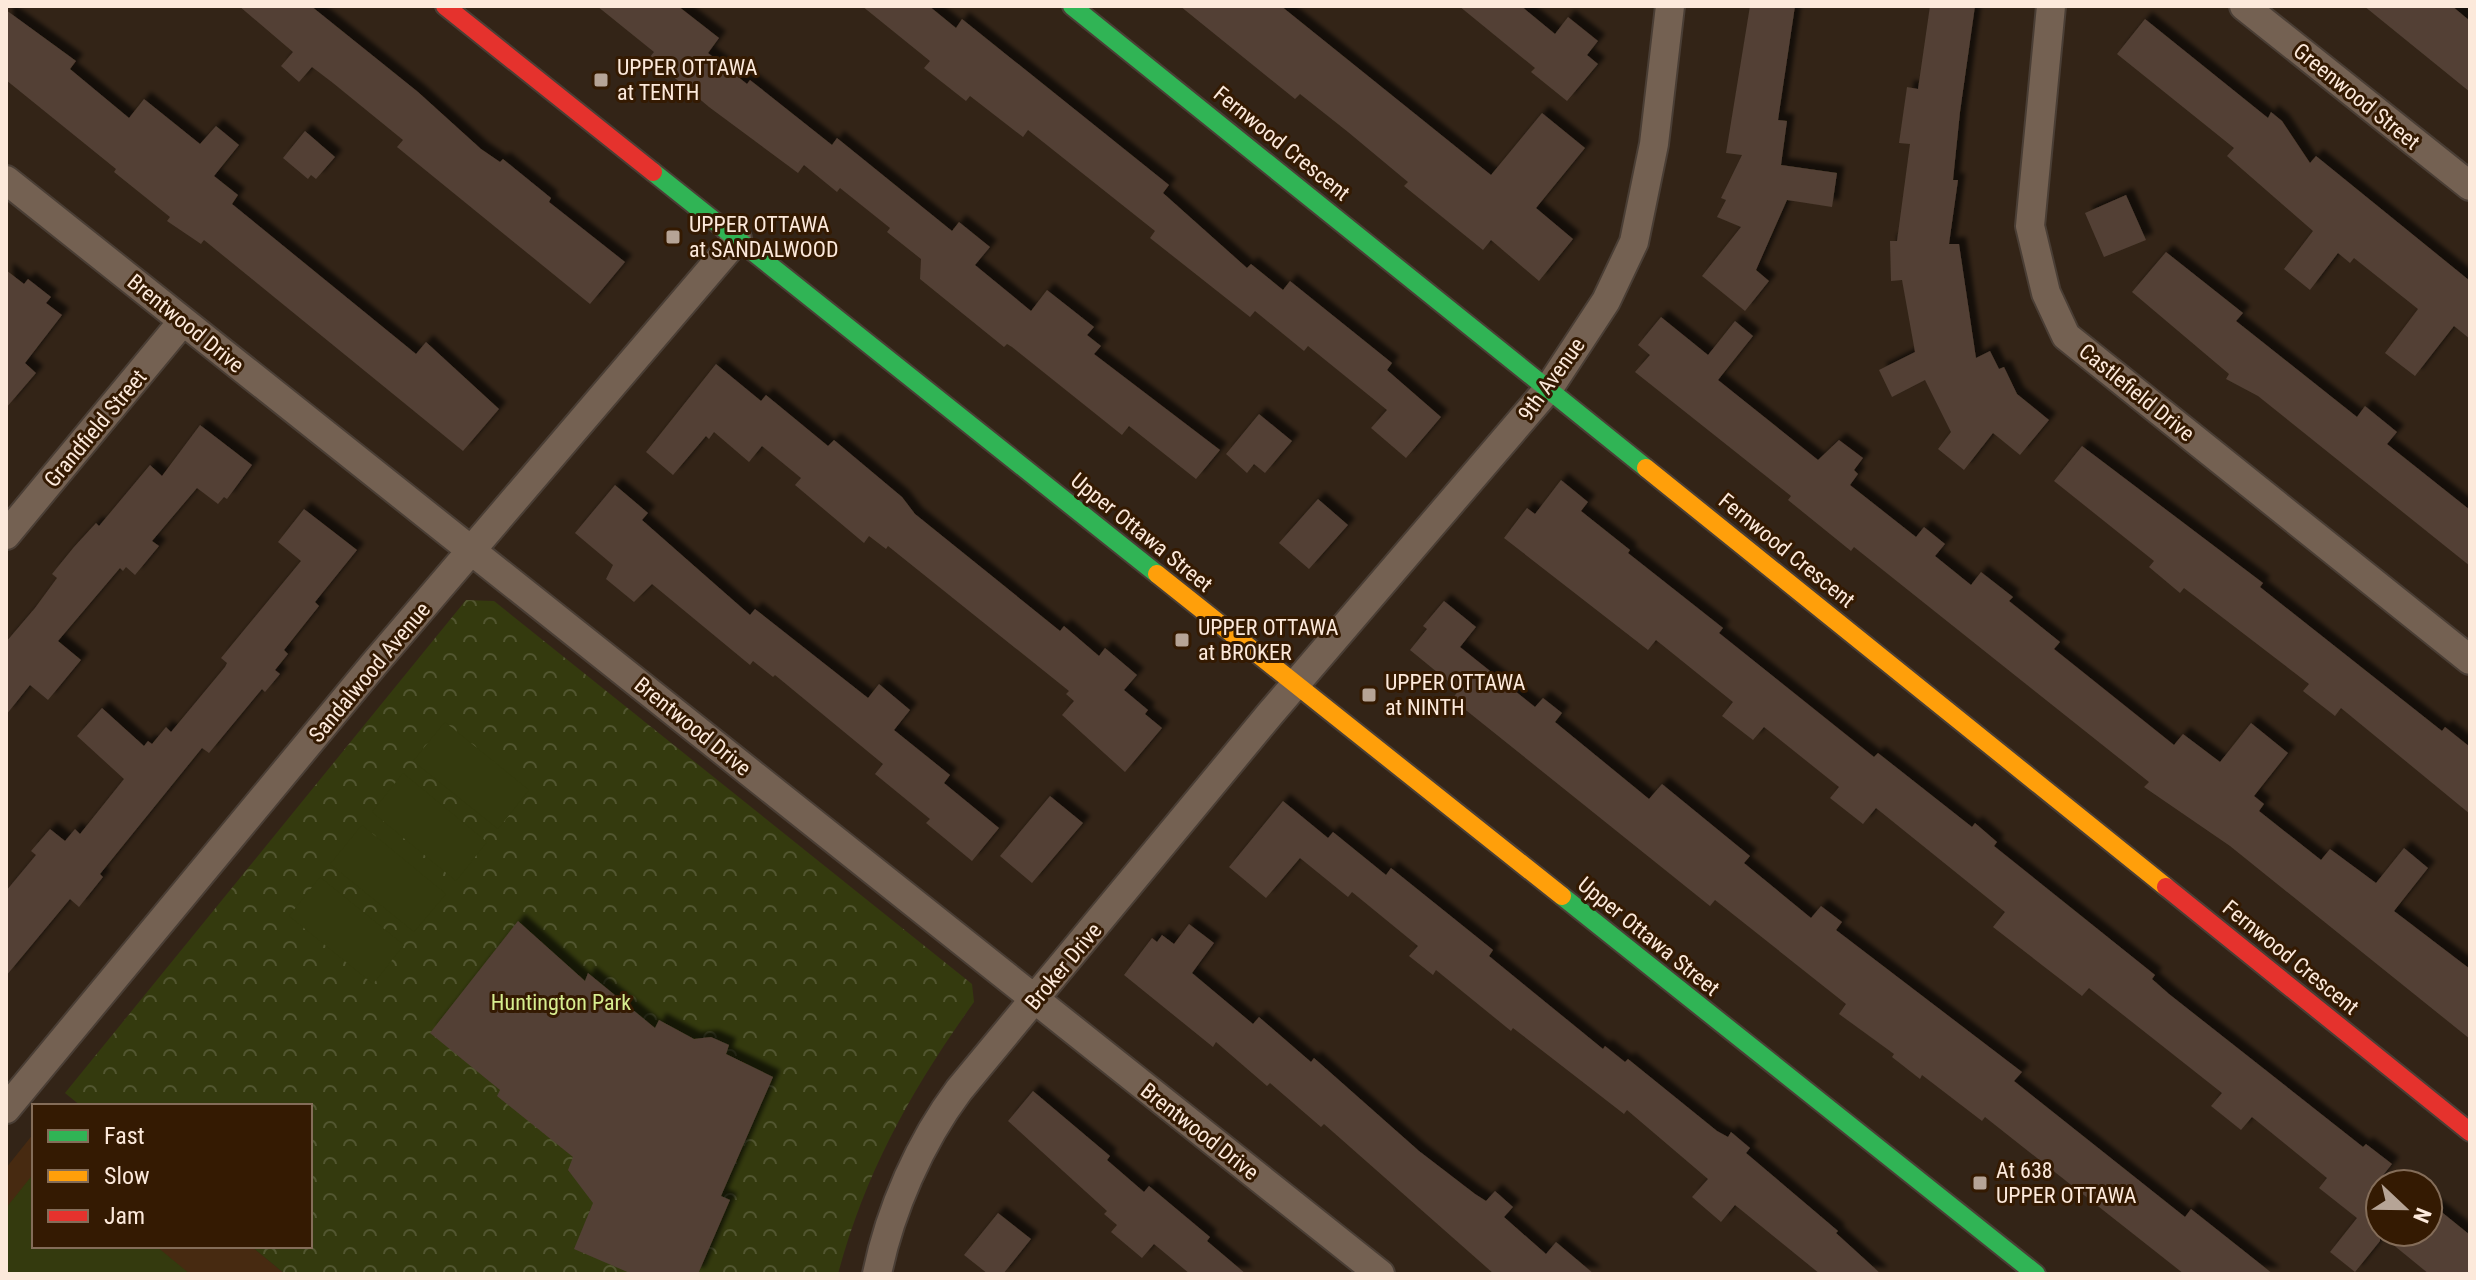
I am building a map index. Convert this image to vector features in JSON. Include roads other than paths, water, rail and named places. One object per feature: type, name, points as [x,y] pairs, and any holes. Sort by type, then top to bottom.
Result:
[{"type":"main road","name":"Fernwood Crescent","points":[[1072,6],[2470,1132]]},
{"type":"main road","name":"Upper Ottawa Street","points":[[460,10],[737,239],[2036,1274]]},
{"type":"street","name":"Castlefield Drive","points":[[2051,6],[2030,226],[2046,293],[2066,336],[2470,660]]},
{"type":"street","name":"Greenwood Street","points":[[2244,6],[2470,186]]},
{"type":"street","name":"9th Avenue","points":[[1295,685],[1549,388],[1606,301],[1634,242],[1654,144],[1666,7]]},
{"type":"street","name":"Brentwood Drive","points":[[6,180],[1380,1274]]},
{"type":"street","name":"Sandalwood Avenue","points":[[6,1109],[737,239]]},
{"type":"street","name":"Grandfield Street","points":[[6,535],[183,321]]},
{"type":"street","name":"Broker Drive","points":[[877,1274],[894,1217],[944,1110],[1295,685]]},
{"type":"place","name":"UPPER OTTAWA at TENTH","points":[[601,80]]},
{"type":"place","name":"UPPER OTTAWA at SANDALWOOD","points":[[673,237]]},
{"type":"place","name":"UPPER OTTAWA at BROKER","points":[[1182,640]]},
{"type":"place","name":"UPPER OTTAWA at NINTH","points":[[1369,695]]},
{"type":"place","name":"At 638 UPPER OTTAWA","points":[[1980,1183]]},
{"type":"park label","name":"Huntington Park","points":[[561,1002]]}]
